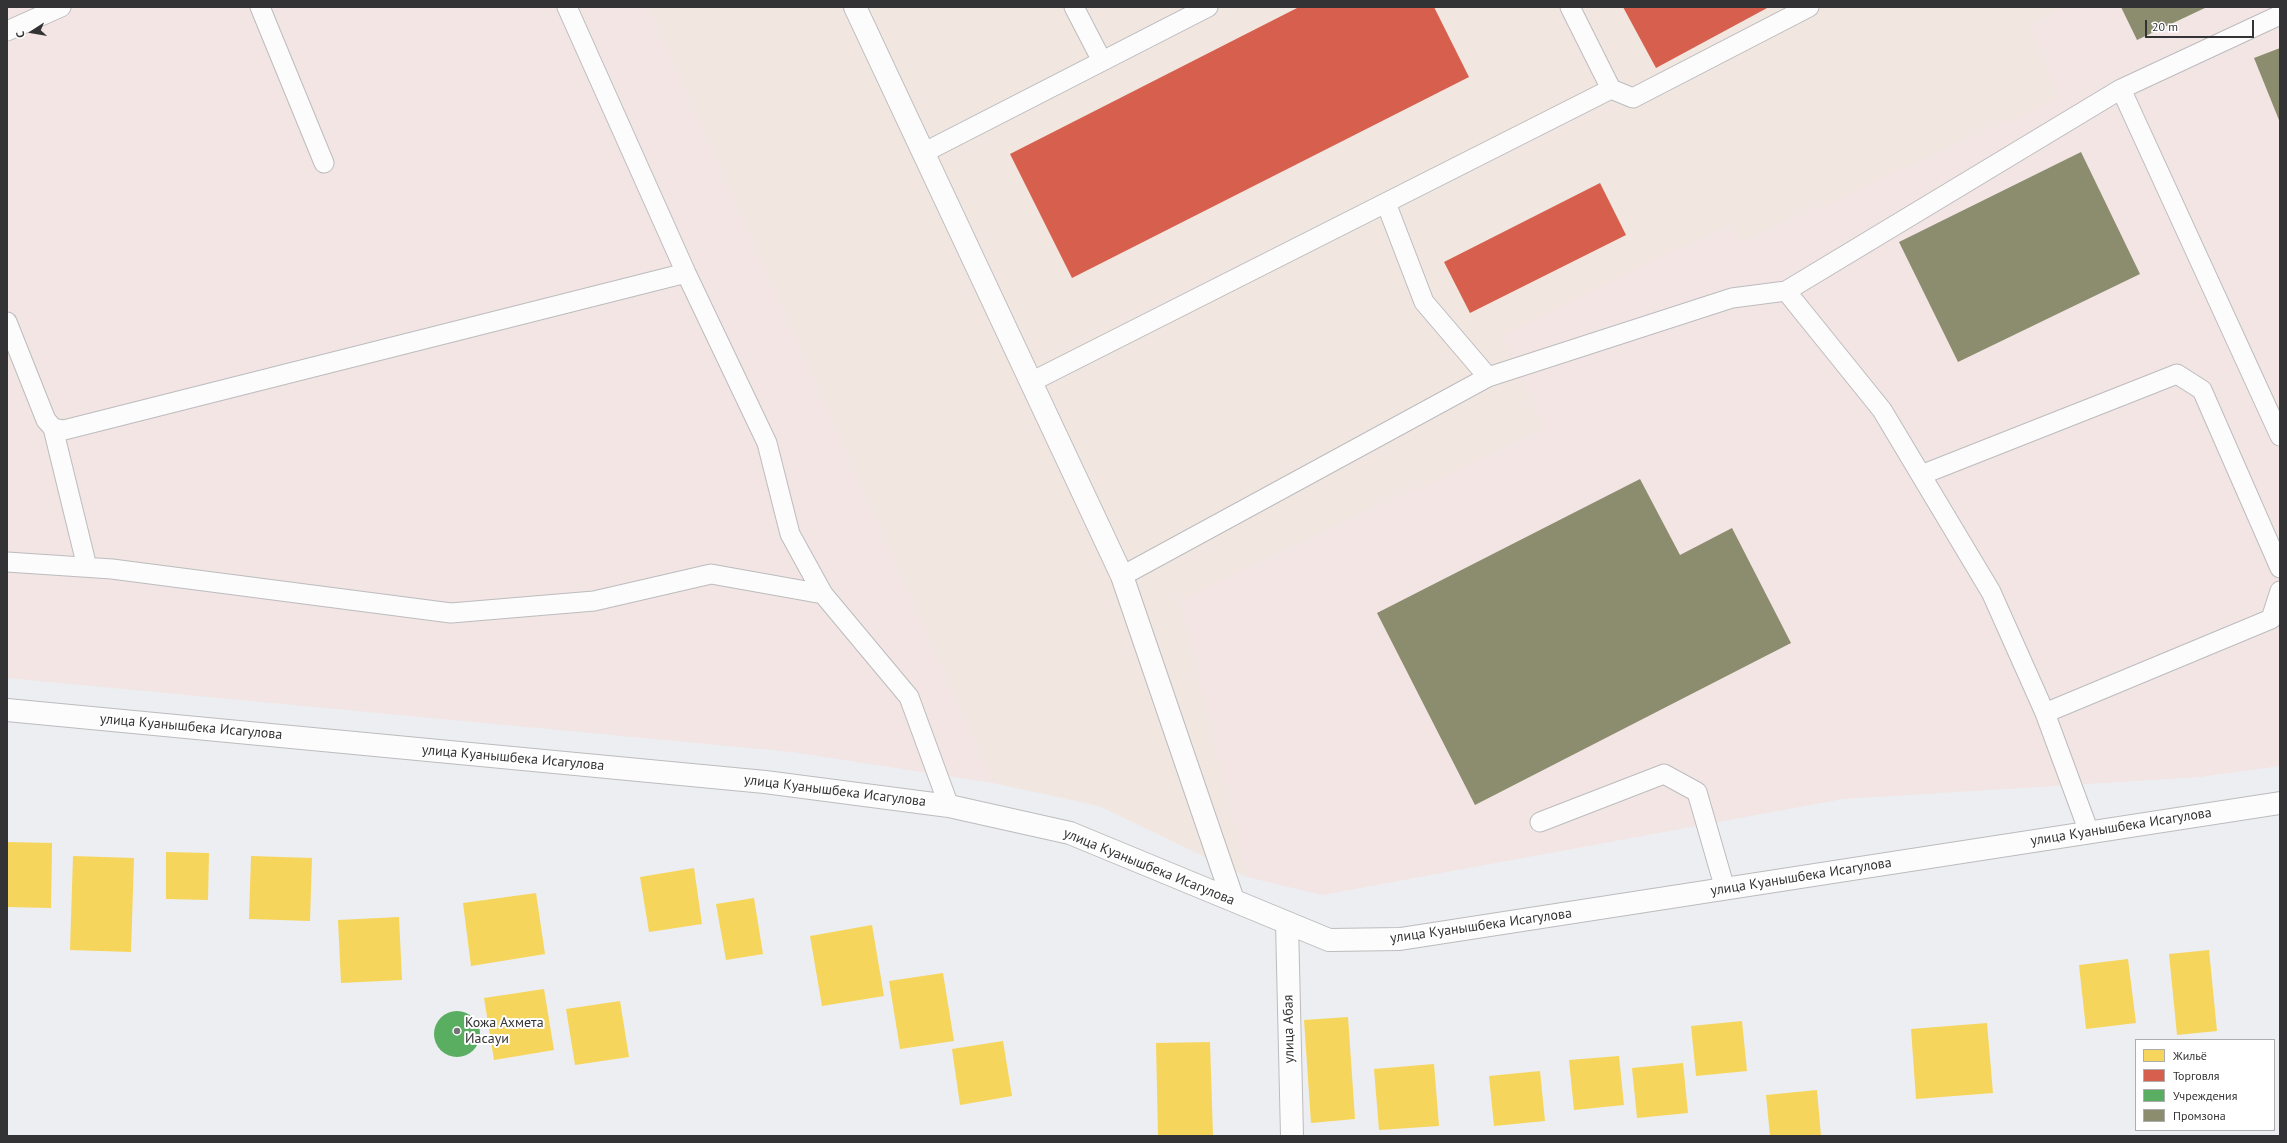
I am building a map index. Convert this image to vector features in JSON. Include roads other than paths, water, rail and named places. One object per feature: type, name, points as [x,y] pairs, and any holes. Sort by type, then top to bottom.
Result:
[{"type":"street","points":[[855,7],[1122,576],[1232,900]]},
{"type":"street","name":"улица Куанышбека Исагулова","points":[[7,710],[765,782],[949,806],[1070,833],[1329,940],[1400,940],[2280,803]]},
{"type":"street","name":"улица Абая","points":[[1287,923],[1292,1136]]},
{"type":"lane","points":[[7,30],[61,7]]},
{"type":"lane","points":[[260,7],[324,163]]},
{"type":"lane","points":[[567,7],[686,273],[767,443],[790,534],[823,594],[909,697],[949,806]]},
{"type":"lane","points":[[1074,7],[1102,61]]},
{"type":"lane","points":[[923,153],[1208,7]]},
{"type":"lane","points":[[1570,7],[1611,89],[1633,98],[1809,7]]},
{"type":"lane","points":[[1122,576],[1488,377],[1732,298],[1786,291],[2121,89],[2280,15]]},
{"type":"lane","points":[[1031,382],[1611,89]]},
{"type":"lane","points":[[2121,89],[2280,436]]},
{"type":"lane","points":[[1386,203],[1424,302],[1488,377]]},
{"type":"lane","points":[[53,428],[64,430],[686,273]]},
{"type":"lane","points":[[1786,291],[1882,410],[1991,592],[2045,713],[2089,832]]},
{"type":"lane","points":[[7,322],[46,420],[53,428],[87,567]]},
{"type":"lane","points":[[1921,475],[2177,374],[2202,390],[2280,568]]},
{"type":"lane","points":[[7,562],[87,567],[451,613],[594,601],[711,574],[823,594]]},
{"type":"lane","points":[[2045,713],[2271,619],[2280,591]]},
{"type":"lane","points":[[1540,822],[1664,774],[1697,792],[1725,889]]},
{"type":"place","name":"Кожа Ахмета Иасауи","points":[[457,1031]]}]
